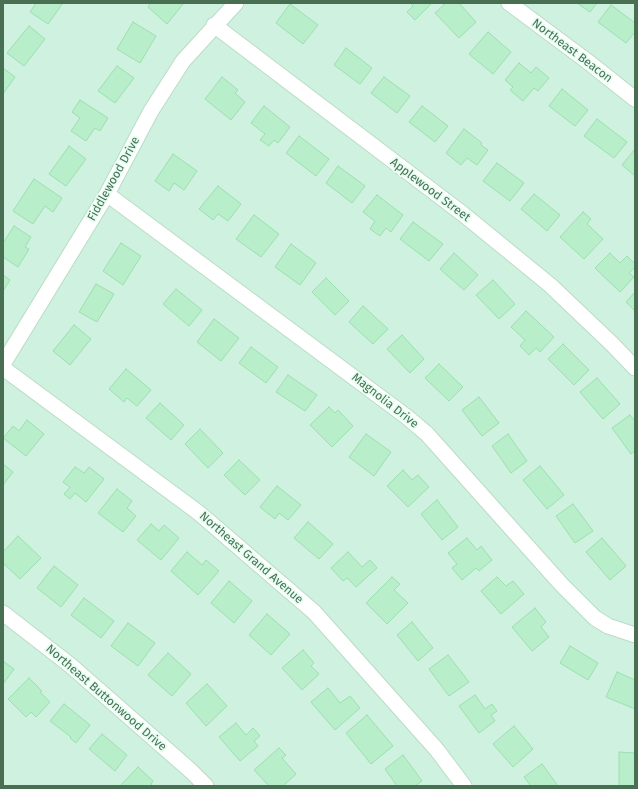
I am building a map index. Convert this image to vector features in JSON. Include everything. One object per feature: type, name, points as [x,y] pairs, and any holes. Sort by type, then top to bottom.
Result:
[{"type":"street","name":"Fiddlewood Drive","points":[[3,364],[107,194],[151,111],[183,61],[214,25],[236,3]]},
{"type":"street","name":"Northeast Beacon","points":[[509,3],[635,99]]},
{"type":"street","name":"Applewood Street","points":[[214,25],[468,219],[550,285],[635,368]]},
{"type":"street","name":"Magnolia Drive","points":[[107,194],[407,417],[426,434],[561,584],[595,618],[608,626],[635,635]]},
{"type":"street","name":"Northeast Grand Avenue","points":[[3,368],[199,513],[314,612],[437,750],[464,786]]},
{"type":"street","name":"Northeast Buttonwood Drive","points":[[3,613],[70,664],[206,786]]},
{"type":"shaded area","points":[[3,3],[635,3],[635,786],[3,786]]},
{"type":"building","points":[[36,3],[63,3],[48,24],[30,12]]},
{"type":"building","points":[[151,3],[184,3],[167,24],[148,7]]},
{"type":"building","points":[[410,3],[432,3],[415,20],[407,12],[413,6]]},
{"type":"building","points":[[446,3],[459,3],[476,22],[459,38],[435,13]]},
{"type":"building","points":[[577,3],[597,3],[590,12]]},
{"type":"building","points":[[290,4],[318,25],[303,44],[276,23]]},
{"type":"building","points":[[611,5],[635,23],[635,32],[626,43],[598,22]]},
{"type":"building","points":[[133,22],[156,36],[140,63],[117,49]]},
{"type":"building","points":[[29,26],[45,39],[24,66],[7,53]]},
{"type":"building","points":[[488,32],[511,52],[493,74],[469,54]]},
{"type":"building","points":[[346,48],[372,68],[360,84],[334,65]]},
{"type":"building","points":[[519,63],[531,73],[536,67],[549,78],[538,91],[534,88],[523,101],[510,90],[513,87],[505,80]]},
{"type":"building","points":[[117,66],[134,78],[115,103],[98,91]]},
{"type":"building","points":[[3,68],[15,77],[3,94]]},
{"type":"building","points":[[222,77],[238,90],[235,93],[245,102],[231,120],[205,99]]},
{"type":"building","points":[[384,77],[410,96],[397,113],[371,93]]},
{"type":"building","points":[[562,89],[588,110],[575,126],[549,106]]},
{"type":"building","points":[[80,100],[108,118],[100,131],[95,128],[86,141],[71,131],[80,118],[72,112]]},
{"type":"building","points":[[264,106],[290,127],[278,143],[274,140],[269,146],[260,140],[265,134],[251,123]]},
{"type":"building","points":[[422,106],[448,126],[435,142],[409,122]]},
{"type":"building","points":[[597,119],[627,142],[614,158],[584,136]]},
{"type":"building","points":[[464,129],[482,143],[481,145],[488,150],[477,165],[467,158],[461,165],[446,153]]},
{"type":"building","points":[[299,136],[329,159],[316,176],[286,153]]},
{"type":"building","points":[[69,146],[86,159],[66,186],[49,174]]},
{"type":"building","points":[[635,149],[635,176],[622,165]]},
{"type":"building","points":[[173,154],[197,171],[184,190],[174,183],[169,191],[155,181]]},
{"type":"building","points":[[497,163],[524,183],[510,201],[483,181]]},
{"type":"building","points":[[338,166],[365,186],[352,203],[326,183]]},
{"type":"building","points":[[34,179],[62,198],[53,212],[45,206],[33,224],[13,211]]},
{"type":"building","points":[[218,186],[241,204],[228,221],[218,214],[213,220],[199,209]]},
{"type":"building","points":[[534,194],[560,215],[547,231],[521,209]]},
{"type":"building","points":[[377,195],[403,215],[391,232],[386,228],[380,236],[370,229],[375,221],[363,212]]},
{"type":"building","points":[[583,212],[591,219],[587,224],[603,239],[584,259],[560,237]]},
{"type":"building","points":[[254,215],[279,234],[261,257],[236,239]]},
{"type":"building","points":[[413,222],[443,244],[429,261],[400,239]]},
{"type":"building","points":[[14,226],[31,237],[25,247],[29,249],[18,267],[3,257],[3,243]]},
{"type":"building","points":[[121,243],[141,256],[123,285],[103,271]]},
{"type":"building","points":[[291,244],[316,263],[300,285],[275,267]]},
{"type":"building","points":[[454,253],[478,275],[464,290],[440,269]]},
{"type":"building","points":[[610,253],[620,263],[627,256],[635,264],[635,267],[629,273],[634,277],[620,292],[595,268]]},
{"type":"building","points":[[3,275],[10,280],[3,291]]},
{"type":"building","points":[[326,278],[349,301],[335,315],[312,292]]},
{"type":"building","points":[[493,280],[515,304],[499,319],[476,295]]},
{"type":"building","points":[[96,284],[114,294],[97,322],[79,312]]},
{"type":"building","points":[[176,289],[202,310],[189,326],[163,304]]},
{"type":"building","points":[[635,292],[635,311],[626,302]]},
{"type":"building","points":[[363,306],[388,329],[373,344],[349,322]]},
{"type":"building","points":[[526,311],[554,337],[540,352],[536,348],[529,355],[520,346],[525,340],[511,327]]},
{"type":"building","points":[[214,319],[239,338],[221,361],[197,342]]},
{"type":"building","points":[[74,325],[91,339],[70,365],[53,351]]},
{"type":"building","points":[[402,335],[424,359],[410,373],[387,349]]},
{"type":"building","points":[[563,344],[589,370],[574,385],[548,359]]},
{"type":"building","points":[[251,347],[278,367],[266,383],[239,363]]},
{"type":"building","points":[[439,364],[463,387],[449,401],[425,378]]},
{"type":"building","points":[[126,369],[151,390],[137,406],[127,398],[124,402],[109,389]]},
{"type":"building","points":[[288,375],[317,395],[305,411],[276,392]]},
{"type":"building","points":[[597,378],[620,404],[603,419],[580,392]]},
{"type":"building","points":[[479,397],[499,423],[482,436],[462,410]]},
{"type":"building","points":[[160,403],[184,425],[171,440],[146,418]]},
{"type":"building","points":[[329,407],[335,413],[338,410],[353,426],[332,447],[310,425]]},
{"type":"building","points":[[630,415],[635,421],[635,451],[631,454],[612,428]]},
{"type":"building","points":[[27,420],[44,434],[26,456],[3,438],[13,426],[19,431]]},
{"type":"building","points":[[200,429],[223,453],[208,468],[185,444]]},
{"type":"building","points":[[366,434],[391,452],[374,476],[349,457]]},
{"type":"building","points":[[508,434],[527,461],[511,473],[492,446]]},
{"type":"building","points":[[239,460],[260,480],[245,495],[224,475]]},
{"type":"building","points":[[3,464],[13,472],[3,485]]},
{"type":"building","points":[[540,466],[564,495],[547,509],[523,480]]},
{"type":"building","points":[[75,467],[84,473],[89,467],[104,479],[86,502],[75,493],[70,499],[64,494],[70,487],[63,482]]},
{"type":"building","points":[[403,470],[412,480],[418,475],[429,487],[408,507],[387,486]]},
{"type":"building","points":[[277,486],[301,505],[288,520],[279,513],[275,519],[260,507]]},
{"type":"building","points":[[117,489],[132,501],[127,508],[136,516],[123,532],[98,513]]},
{"type":"building","points":[[437,500],[458,527],[442,540],[421,514]]},
{"type":"building","points":[[573,504],[593,531],[575,543],[556,516]]},
{"type":"building","points":[[308,522],[333,544],[319,559],[294,538]]},
{"type":"building","points":[[151,524],[159,531],[164,525],[179,538],[161,560],[137,540]]},
{"type":"building","points":[[18,536],[41,558],[20,579],[3,563],[3,552]]},
{"type":"building","points":[[467,538],[477,550],[481,546],[492,560],[479,571],[476,568],[462,580],[452,568],[457,564],[448,553]]},
{"type":"building","points":[[602,538],[626,566],[610,580],[586,552]]},
{"type":"building","points":[[187,552],[202,565],[206,560],[219,571],[198,595],[171,571]]},
{"type":"building","points":[[348,552],[362,567],[370,560],[377,568],[356,587],[347,578],[343,581],[331,568]]},
{"type":"building","points":[[54,566],[78,585],[61,607],[37,588]]},
{"type":"building","points":[[392,577],[400,584],[394,590],[408,603],[387,624],[366,603]]},
{"type":"building","points":[[497,577],[506,586],[513,581],[524,594],[501,614],[481,591]]},
{"type":"building","points":[[229,581],[252,601],[234,623],[211,603]]},
{"type":"building","points":[[84,598],[114,621],[101,638],[71,615]]},
{"type":"building","points":[[535,608],[546,622],[541,627],[549,637],[532,651],[512,627]]},
{"type":"building","points":[[267,614],[290,634],[271,655],[249,635]]},
{"type":"building","points":[[412,622],[433,648],[418,661],[397,635]]},
{"type":"building","points":[[128,623],[155,643],[138,666],[111,646]]},
{"type":"building","points":[[570,646],[598,663],[588,680],[560,663]]},
{"type":"building","points":[[303,650],[314,663],[311,666],[319,674],[302,690],[282,668]]},
{"type":"building","points":[[168,653],[191,674],[172,696],[148,675]]},
{"type":"building","points":[[448,655],[469,682],[449,696],[429,669]]},
{"type":"building","points":[[3,661],[14,669],[3,684]]},
{"type":"building","points":[[617,672],[635,680],[635,709],[606,697]]},
{"type":"building","points":[[29,678],[42,691],[40,692],[50,702],[36,717],[31,712],[26,717],[8,699]]},
{"type":"building","points":[[207,684],[227,706],[206,726],[186,703]]},
{"type":"building","points":[[328,688],[340,703],[350,696],[360,708],[335,730],[311,702]]},
{"type":"building","points":[[475,695],[485,709],[492,704],[497,711],[491,715],[495,721],[479,733],[459,706]]},
{"type":"building","points":[[64,704],[90,725],[76,743],[70,738],[71,737],[50,721]]},
{"type":"building","points":[[367,715],[393,746],[371,764],[346,733]]},
{"type":"building","points":[[236,723],[246,735],[253,728],[260,736],[254,741],[258,746],[240,761],[219,737]]},
{"type":"building","points":[[514,726],[533,749],[513,767],[493,744]]},
{"type":"building","points":[[102,734],[127,755],[115,771],[89,749]]},
{"type":"building","points":[[279,748],[286,755],[282,758],[296,774],[283,786],[269,786],[254,770]]},
{"type":"building","points":[[619,752],[635,753],[635,786],[619,786]]},
{"type":"building","points":[[403,755],[422,781],[415,786],[397,786],[385,769]]},
{"type":"building","points":[[542,764],[558,786],[531,786],[524,777]]},
{"type":"building","points":[[138,767],[153,781],[151,784],[153,786],[122,786],[121,785]]}]
